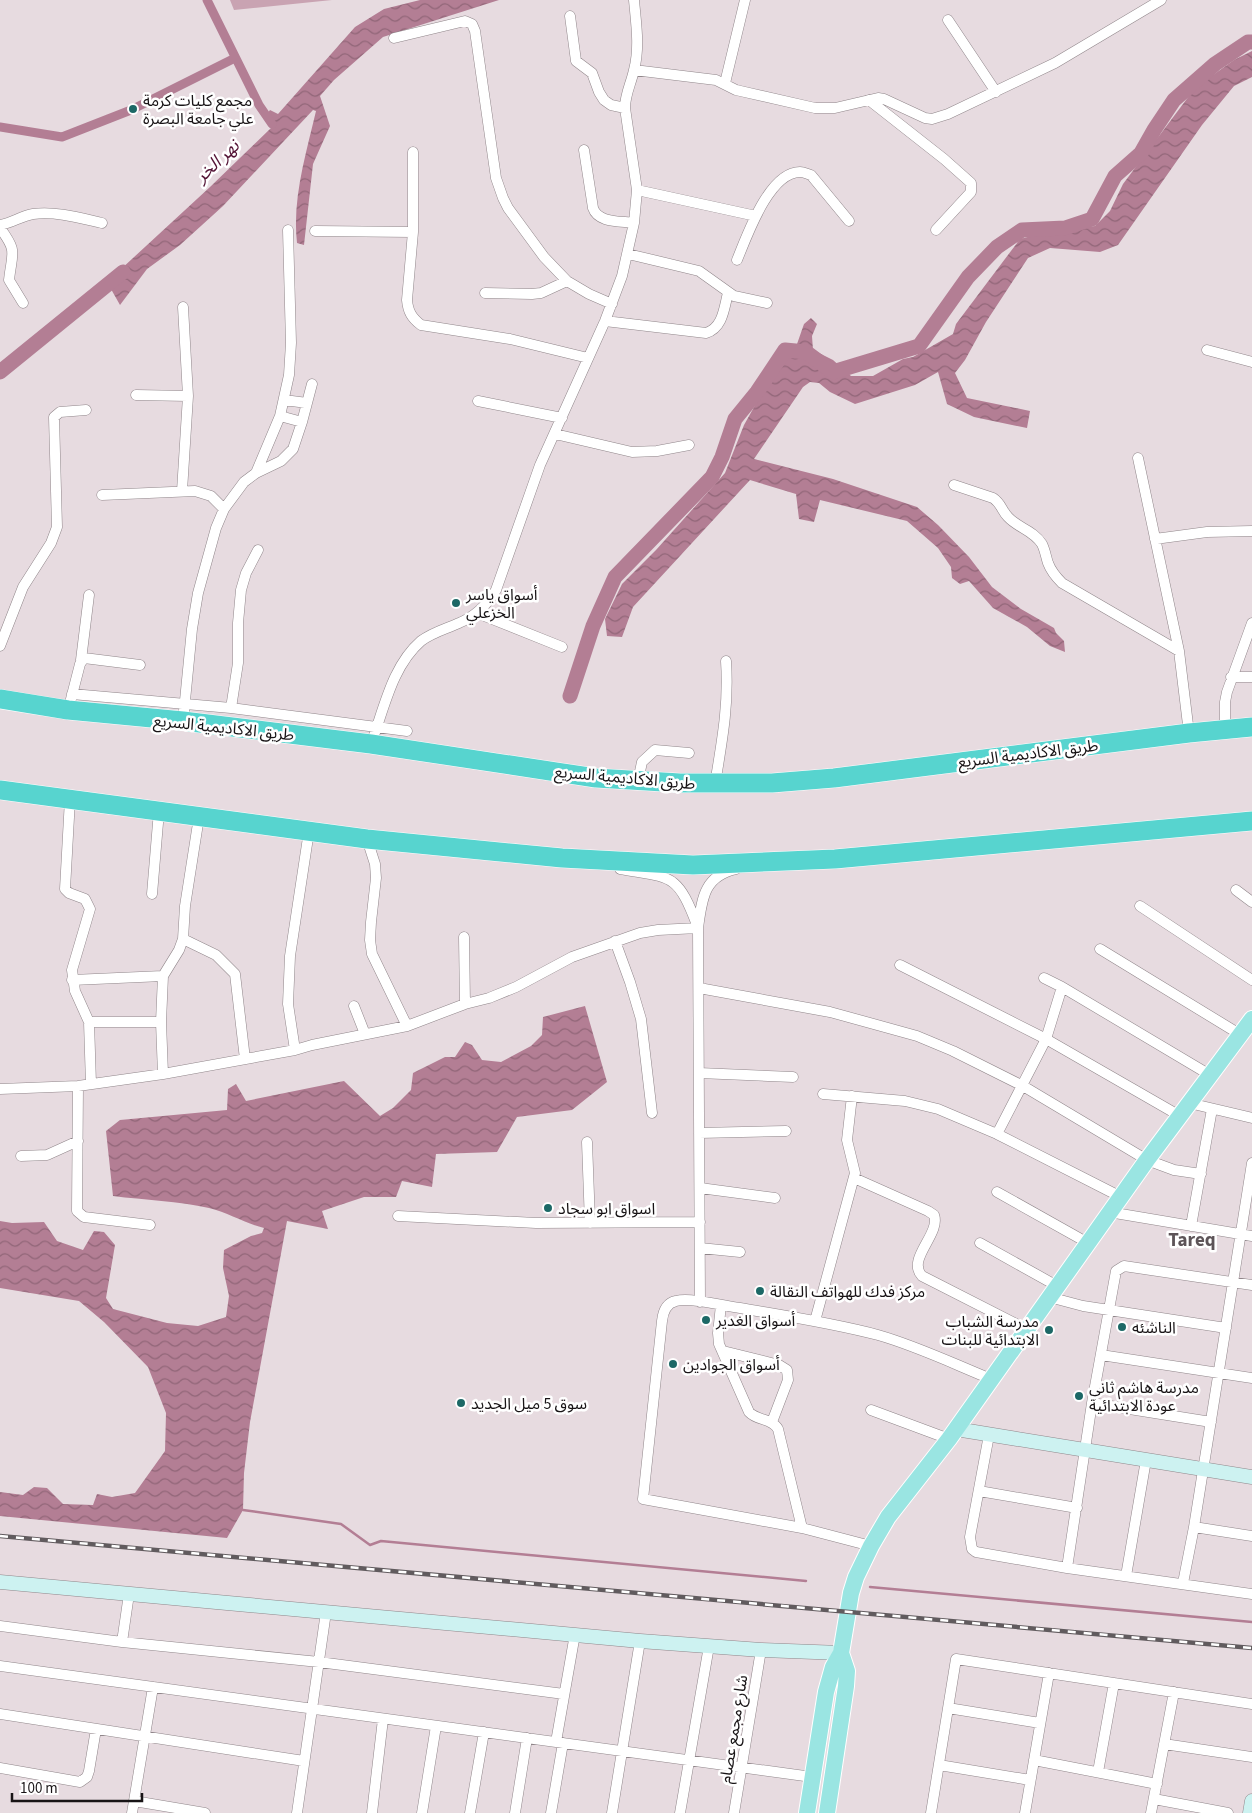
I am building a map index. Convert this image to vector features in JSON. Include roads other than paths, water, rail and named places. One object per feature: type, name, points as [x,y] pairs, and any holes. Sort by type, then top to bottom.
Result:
[{"type":"highway","name":"طريق الاكاديمية السريع","points":[[0,700],[70,702],[184,712],[374,736],[596,778],[715,784],[772,783],[834,778],[1189,733],[1252,727]]},
{"type":"highway","points":[[0,790],[367,839],[562,858],[692,865],[834,858],[1252,821]]},
{"type":"main road","points":[[807,1813],[826,1692],[833,1667],[841,1653],[851,1593],[856,1577],[871,1546],[888,1517],[952,1434],[1109,1212],[1184,1109],[1248,1027]]},
{"type":"main road","points":[[827,1813],[846,1692],[847,1671],[841,1653]]},
{"type":"street","points":[[374,736],[398,670],[409,654],[422,640],[477,613],[488,603],[496,590],[526,499],[605,321],[622,276],[634,223],[637,190],[625,108],[626,95],[634,70],[638,40],[634,0]]},
{"type":"street","points":[[725,83],[745,0]]},
{"type":"street","points":[[634,70],[710,78],[725,83],[736,90],[815,108],[835,108],[869,100],[884,99],[925,118],[932,119],[941,117],[996,92],[1055,63],[1161,0]]},
{"type":"street","points":[[570,16],[576,61],[592,73],[598,92],[604,100],[625,108]]},
{"type":"street","points":[[948,20],[996,92]]},
{"type":"street","points":[[394,38],[465,21],[472,24],[474,27],[496,178],[508,208],[544,257],[567,281],[589,294],[612,304]]},
{"type":"street","points":[[869,100],[944,159],[971,183],[971,192],[936,230]]},
{"type":"street","points":[[584,150],[593,208],[596,214],[603,219],[634,223]]},
{"type":"street","points":[[413,152],[413,232],[407,300],[408,310],[413,319],[422,325],[510,339],[588,358]]},
{"type":"street","points":[[737,260],[756,216],[767,197],[777,184],[793,173],[802,171],[811,175],[849,220]]},
{"type":"street","points":[[637,190],[756,216]]},
{"type":"street","points":[[23,303],[8,280],[13,249],[11,242],[0,226],[27,216],[45,213],[102,223]]},
{"type":"street","points":[[256,472],[280,416],[291,359],[288,230]]},
{"type":"street","points":[[315,231],[413,232]]},
{"type":"street","points":[[628,254],[699,271],[711,278],[728,294],[742,299],[767,303]]},
{"type":"street","points":[[485,293],[541,293],[567,281]]},
{"type":"street","points":[[605,321],[706,333],[717,327],[728,294]]},
{"type":"street","points":[[182,492],[188,396],[183,307]]},
{"type":"street","points":[[1207,350],[1252,362]]},
{"type":"street","points":[[312,384],[296,443],[290,454],[282,461],[256,472],[244,482],[224,509],[216,528],[198,593],[192,629],[184,712],[231,708],[374,736],[407,732]]},
{"type":"street","points":[[136,394],[188,396]]},
{"type":"street","points":[[284,400],[307,404]]},
{"type":"street","points":[[478,401],[562,418]]},
{"type":"street","points":[[0,646],[23,588],[51,543],[57,527],[54,417],[60,412],[86,410]]},
{"type":"street","points":[[280,416],[302,422]]},
{"type":"street","points":[[555,434],[632,452],[657,451],[690,446]]},
{"type":"street","points":[[1138,458],[1179,651],[1189,733]]},
{"type":"street","points":[[954,485],[998,501],[1009,519],[1037,537],[1043,545],[1048,564],[1062,582],[1179,651]]},
{"type":"street","points":[[102,495],[203,492],[224,509]]},
{"type":"street","points":[[1156,540],[1207,532],[1252,531]]},
{"type":"street","points":[[231,708],[238,662],[238,623],[241,590],[246,573],[258,550]]},
{"type":"street","points":[[70,702],[82,660],[89,595]]},
{"type":"street","points":[[477,613],[562,646]]},
{"type":"street","points":[[1225,729],[1225,702],[1231,677],[1250,636],[1252,623]]},
{"type":"street","points":[[82,660],[88,657],[140,665]]},
{"type":"street","points":[[715,784],[726,719],[728,689],[726,661]]},
{"type":"street","points":[[1231,677],[1252,677]]},
{"type":"street","points":[[638,780],[642,762],[655,750],[689,753]]},
{"type":"street","points":[[70,799],[65,889],[69,893],[85,899],[90,909],[74,959],[72,980],[89,1022],[91,1084]]},
{"type":"street","points":[[152,894],[159,811]]},
{"type":"street","points":[[163,1074],[161,1022],[163,976],[179,950],[183,939],[185,906],[199,817]]},
{"type":"street","points":[[295,1050],[288,1004],[290,956],[309,831]]},
{"type":"street","points":[[367,839],[375,864],[376,878],[370,940],[372,954],[407,1026]]},
{"type":"street","points":[[562,858],[670,879],[682,891],[698,928]]},
{"type":"street","points":[[700,1302],[698,928],[703,896],[706,887],[712,881],[731,870],[780,862]]},
{"type":"street","points":[[1236,890],[1252,902]]},
{"type":"street","points":[[1140,906],[1252,980]]},
{"type":"street","points":[[0,1089],[78,1086],[163,1074],[295,1050],[407,1026],[516,987],[572,957],[615,941],[640,933],[658,930],[698,928]]},
{"type":"street","points":[[464,937],[465,1004]]},
{"type":"street","points":[[183,939],[216,955],[235,974],[245,1059]]},
{"type":"street","points":[[615,941],[630,982],[640,1018],[652,1112]]},
{"type":"street","points":[[1100,948],[1248,1027]]},
{"type":"street","points":[[900,965],[1184,1109],[1212,1109],[1252,1118]]},
{"type":"street","points":[[72,980],[163,976]]},
{"type":"street","points":[[1044,978],[1210,1075]]},
{"type":"street","points":[[997,1134],[1046,1039],[1062,987]]},
{"type":"street","points":[[698,988],[830,1012],[917,1036],[953,1050],[1023,1086],[1147,1160],[1174,1170],[1201,1174]]},
{"type":"street","points":[[354,1006],[365,1034]]},
{"type":"street","points":[[89,1022],[161,1022]]},
{"type":"street","points":[[699,1073],[793,1077]]},
{"type":"street","points":[[78,1086],[77,1207],[79,1213],[84,1217],[150,1225]]},
{"type":"street","points":[[823,1094],[905,1101],[926,1105],[997,1134],[1121,1197]]},
{"type":"street","points":[[815,1321],[854,1178],[854,1168],[847,1140],[852,1096]]},
{"type":"street","points":[[1191,1226],[1212,1109]]},
{"type":"street","points":[[699,1133],[786,1131]]},
{"type":"street","points":[[21,1156],[47,1155],[78,1141]]},
{"type":"street","points":[[587,1142],[590,1223]]},
{"type":"street","points":[[1184,1584],[1250,1186],[1252,1162]]},
{"type":"street","points":[[854,1178],[934,1215],[934,1225],[917,1264],[919,1273],[922,1276],[1026,1329]]},
{"type":"street","points":[[700,1188],[775,1198]]},
{"type":"street","points":[[997,1192],[1088,1243]]},
{"type":"street","points":[[1109,1212],[1252,1236]]},
{"type":"street","points":[[398,1216],[536,1223],[700,1222]]},
{"type":"street","points":[[980,1243],[1074,1304],[1226,1328]]},
{"type":"street","points":[[700,1248],[740,1252]]},
{"type":"street","points":[[1067,1568],[1092,1403],[1116,1271],[1124,1266],[1252,1285]]},
{"type":"street","points":[[871,1546],[802,1528],[643,1499],[663,1312],[668,1305],[676,1301],[700,1302],[815,1321],[879,1335],[991,1379]]},
{"type":"street","points":[[721,1305],[718,1338],[749,1412],[755,1417],[772,1422],[778,1430],[802,1528]]},
{"type":"street","points":[[723,1351],[779,1365],[787,1370],[788,1380],[772,1422]]},
{"type":"street","points":[[1101,1354],[1252,1378]]},
{"type":"street","points":[[1092,1403],[1211,1422]]},
{"type":"street","points":[[872,1410],[952,1434],[989,1435],[1203,1469],[1252,1474]]},
{"type":"street","points":[[989,1435],[970,1537],[972,1549],[983,1554],[1067,1568],[1252,1594]]},
{"type":"street","points":[[1126,1576],[1146,1460]]},
{"type":"street","points":[[978,1491],[1077,1508]]},
{"type":"street","points":[[1194,1527],[1252,1536]]},
{"type":"street","points":[[0,1582],[640,1641],[761,1650],[841,1653]]},
{"type":"street","points":[[122,1642],[128,1594]]},
{"type":"street","points":[[296,1813],[326,1612]]},
{"type":"street","points":[[0,1626],[122,1642],[319,1662],[564,1694]]},
{"type":"street","points":[[551,1813],[564,1694],[575,1634]]},
{"type":"street","points":[[612,1813],[640,1641]]},
{"type":"street","points":[[680,1813],[708,1646]]},
{"type":"street","name":"شارع مجمع عصام","points":[[734,1813],[761,1650]]},
{"type":"street","points":[[931,1813],[956,1659],[1252,1704]]},
{"type":"street","points":[[0,1666],[812,1777]]},
{"type":"street","points":[[1025,1813],[1049,1673]]},
{"type":"street","points":[[1098,1772],[1114,1683]]},
{"type":"street","points":[[132,1813],[153,1687]]},
{"type":"street","points":[[1151,1813],[1174,1692]]},
{"type":"street","points":[[948,1708],[1040,1724]]},
{"type":"street","points":[[0,1714],[304,1761]]},
{"type":"street","points":[[372,1813],[383,1719]]},
{"type":"street","points":[[422,1813],[436,1726]]},
{"type":"street","points":[[0,1768],[80,1782],[87,1777],[90,1771],[96,1729]]},
{"type":"street","points":[[470,1813],[484,1732]]},
{"type":"street","points":[[515,1813],[527,1738]]},
{"type":"street","points":[[1164,1744],[1252,1757]]},
{"type":"street","points":[[1034,1760],[1157,1784]]},
{"type":"street","points":[[939,1765],[1030,1780]]},
{"type":"street","points":[[1154,1799],[1228,1813]]},
{"type":"street","points":[[134,1801],[205,1813]]},
{"type":"street","points":[[1250,1813],[1252,1801]]},
{"type":"water","name":"نهر الخر","points":[[420,0],[499,0],[383,37],[334,80],[320,96],[330,126],[313,164],[304,245],[297,243],[296,210],[304,160],[316,111],[313,110],[223,206],[180,245],[147,269],[120,305],[107,282],[271,128],[264,118],[270,110],[278,114],[355,27],[384,9]]},
{"type":"water","points":[[1252,51],[1252,77],[1234,86],[1202,125],[1118,245],[1100,252],[1050,248],[1028,258],[955,373],[967,398],[1030,411],[1027,428],[974,417],[947,404],[938,372],[915,385],[855,404],[830,392],[819,383],[810,382],[803,387],[754,459],[833,479],[917,507],[938,525],[969,557],[992,587],[1021,609],[1054,628],[1064,641],[1065,652],[1050,646],[1027,627],[993,608],[969,581],[960,584],[952,578],[951,567],[938,548],[907,521],[820,500],[814,522],[799,519],[796,494],[750,480],[633,607],[622,637],[607,636],[605,619],[622,584],[656,550],[725,473],[744,425],[758,400],[797,344],[804,324],[811,318],[817,324],[812,336],[813,350],[833,360],[851,376],[873,376],[903,359],[913,357],[953,334],[956,324],[1020,239],[1039,234],[1095,226],[1110,211],[1123,184],[1195,88],[1234,60]]},
{"type":"water","points":[[585,1006],[607,1082],[572,1110],[517,1117],[497,1152],[436,1154],[432,1187],[402,1181],[396,1197],[364,1197],[322,1211],[328,1229],[287,1221],[250,1422],[244,1473],[243,1510],[227,1538],[0,1516],[0,1492],[23,1495],[34,1487],[47,1488],[63,1504],[93,1505],[97,1494],[112,1497],[135,1493],[165,1451],[166,1413],[148,1367],[104,1322],[79,1301],[0,1288],[0,1221],[12,1223],[44,1222],[57,1241],[83,1250],[94,1231],[104,1232],[115,1245],[106,1298],[113,1309],[167,1323],[198,1326],[226,1317],[229,1296],[223,1268],[224,1250],[251,1236],[262,1233],[264,1228],[209,1208],[174,1202],[113,1196],[106,1131],[120,1120],[227,1110],[228,1089],[236,1084],[246,1101],[344,1081],[380,1116],[393,1108],[411,1090],[413,1073],[445,1057],[455,1057],[465,1042],[472,1045],[482,1060],[501,1062],[531,1046],[542,1035],[543,1017]]},
{"type":"waterway","points":[[207,0],[259,105],[272,124]]},
{"type":"waterway","points":[[570,696],[593,626],[615,577],[712,477],[722,457],[735,419],[757,392],[785,350],[806,352],[833,372],[919,346],[968,277],[997,247],[1022,230],[1065,228],[1092,219],[1115,176],[1141,153],[1174,100],[1215,64],[1248,42],[1252,42]]},
{"type":"waterway","points":[[0,127],[62,137],[131,110],[235,58]]},
{"type":"waterway","name":"نهر الخر","points":[[0,372],[123,272]]},
{"type":"waterway","points":[[243,1510],[341,1524],[370,1545],[381,1541],[806,1581]]},
{"type":"waterway","points":[[870,1587],[1252,1622]]},
{"type":"railway","points":[[0,1536],[1252,1648]]},
{"type":"place","name":"مجمع كليات كرمة علي جامعة البصرة","points":[[133,109]]},
{"type":"place","name":"أسواق ياسر الخزعلي","points":[[456,603]]},
{"type":"place","name":"اسواق ابو سجاد","points":[[548,1208]]},
{"type":"place","name":"مركز فدك للهواتف النقالة","points":[[760,1291]]},
{"type":"place","name":"أسواق الغدير","points":[[706,1320]]},
{"type":"place","name":"الناشئه","points":[[1122,1327]]},
{"type":"place","name":"مدرسة الشباب الابتدائية للبنات","points":[[1049,1330]]},
{"type":"place","name":"أسواق الجوادين","points":[[673,1364]]},
{"type":"place","name":"مدرسة هاشم ثاني عودة الابتدائية","points":[[1079,1396]]},
{"type":"place","name":"سوق 5 ميل الجديد","points":[[461,1403]]},
{"type":"district","name":"Tareq","points":[[1192,1239]]}]
